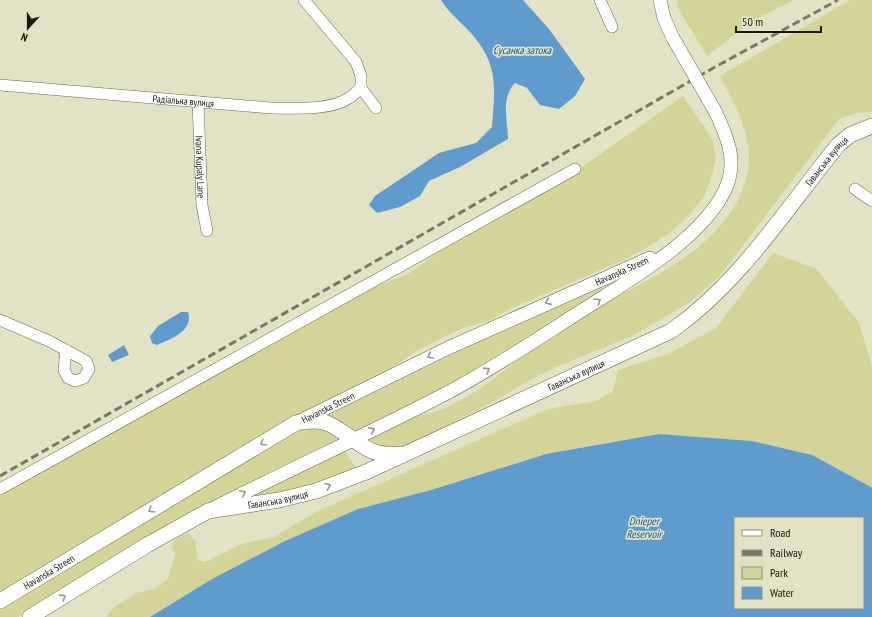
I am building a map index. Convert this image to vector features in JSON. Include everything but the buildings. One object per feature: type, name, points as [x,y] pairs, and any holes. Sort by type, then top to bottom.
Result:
[{"type":"main road","name":"Гаванська вулиця","points":[[208,511],[279,500],[316,491],[366,472],[672,331],[695,315],[717,295],[737,273],[838,144],[850,135],[872,126]]},
{"type":"main road","points":[[296,423],[307,421],[327,423],[352,440],[376,453],[404,454]]},
{"type":"main road","name":"Havanska Streen","points":[[0,601],[296,423]]},
{"type":"main road","name":"Havanska Streen","points":[[30,617],[147,545],[208,511]]},
{"type":"street","points":[[304,0],[356,62],[361,76],[361,88],[376,108]]},
{"type":"street","points":[[600,0],[612,27]]},
{"type":"street","name":"Havanska Streen","points":[[208,511],[478,376],[615,290],[674,248],[705,220],[722,196],[728,182],[732,164],[731,149],[715,111],[673,38],[664,18],[660,0]]},
{"type":"street","name":"Радіальна вулиця","points":[[0,85],[271,108],[304,108],[338,104],[349,98],[361,88]]},
{"type":"street","name":"Ivana Kupaly Lane","points":[[198,102],[202,205],[207,231]]},
{"type":"street","points":[[0,489],[575,169]]},
{"type":"street","points":[[854,189],[872,202]]},
{"type":"street","name":"Havanska Streen","points":[[296,423],[448,348],[674,248]]},
{"type":"street","points":[[0,320],[66,350]]},
{"type":"green space","points":[[677,0],[794,0],[751,22],[707,56],[678,8]]},
{"type":"green space","points":[[850,0],[872,0],[872,112],[856,113],[839,119],[719,277],[689,303],[632,336],[556,367],[530,380],[491,403],[409,445],[393,448],[368,441],[404,421],[440,410],[472,394],[531,350],[594,310],[675,264],[694,251],[711,236],[725,219],[737,200],[746,179],[749,166],[749,152],[743,126],[720,76]]},
{"type":"green space","points":[[683,96],[712,139],[716,158],[711,179],[704,196],[690,214],[672,231],[624,260],[510,309],[492,320],[460,329],[416,351],[388,371],[0,594],[0,494],[264,348],[361,292],[408,274],[448,245],[572,174]]},
{"type":"green space","points":[[773,253],[817,269],[859,323],[872,366],[872,488],[812,455],[752,441],[659,434],[546,454],[431,490],[358,509],[285,541],[212,579],[150,617],[106,617],[114,607],[136,593],[154,589],[167,580],[176,554],[172,548],[173,542],[180,536],[189,534],[195,540],[198,560],[205,562],[241,544],[274,537],[316,512],[548,409],[596,401],[613,391],[618,370],[668,354],[716,328]]},
{"type":"green space","points":[[608,284],[452,384],[354,432],[326,416],[475,343]]},
{"type":"green space","points":[[316,427],[339,439],[208,504],[100,566],[18,617],[0,617],[0,609],[287,437],[306,428]]},
{"type":"green space","points":[[345,451],[356,468],[312,486],[259,496],[259,493]]},
{"type":"water","name":"Сусанка затока","points":[[441,0],[523,0],[549,29],[585,79],[575,96],[559,109],[540,105],[527,88],[515,83],[510,89],[506,103],[508,139],[460,167],[429,181],[420,196],[400,207],[377,213],[369,205],[375,196],[439,153],[476,143],[492,127],[494,100],[493,76],[486,55],[470,32]]},
{"type":"water","points":[[181,312],[188,312],[189,319],[185,329],[175,337],[163,343],[157,345],[152,343],[150,336],[158,326]]},
{"type":"water","points":[[124,345],[129,355],[112,362],[108,355]]},
{"type":"water","name":"Dnieper Reservoir","points":[[659,434],[752,441],[812,455],[872,488],[872,617],[150,617],[212,579],[285,541],[358,509],[431,490],[546,454]]},
{"type":"railway","points":[[0,476],[715,67],[838,0]]}]
